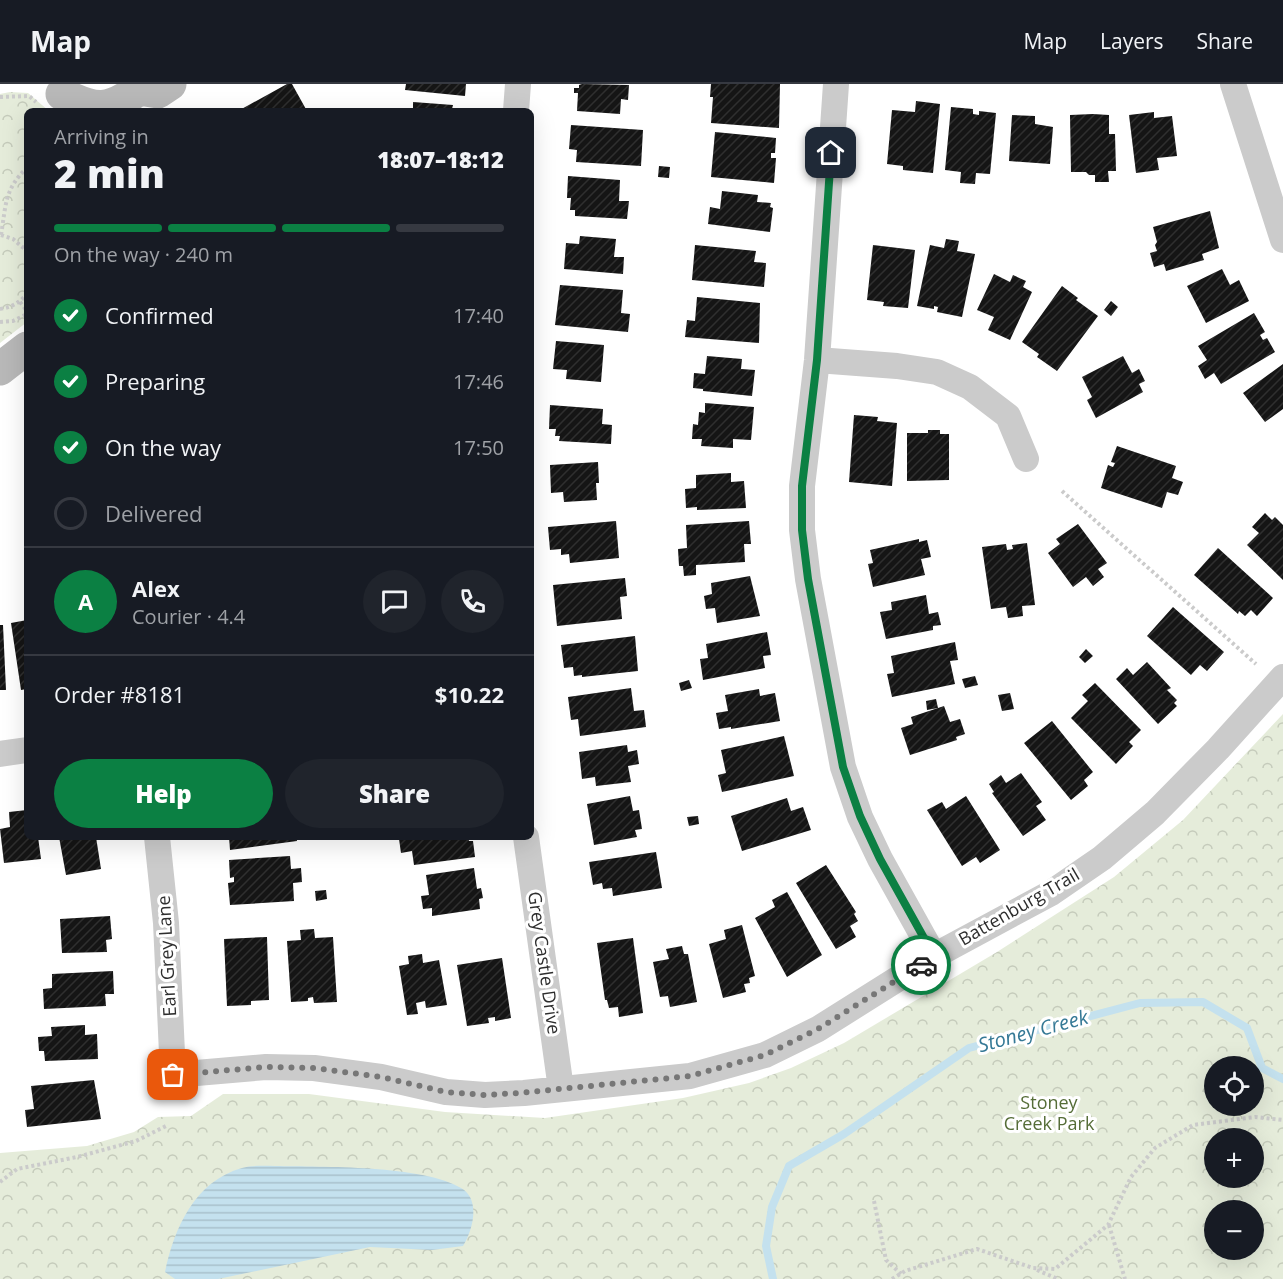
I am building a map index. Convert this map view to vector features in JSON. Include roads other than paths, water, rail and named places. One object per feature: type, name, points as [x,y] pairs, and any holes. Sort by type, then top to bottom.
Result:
[{"type":"street","points":[[516,108],[518,84]]},
{"type":"street","points":[[836,84],[817,360],[802,486],[802,530],[808,579],[843,767],[865,827],[934,956]]},
{"type":"street","points":[[1233,84],[1283,240]]},
{"type":"street","points":[[58,99],[84,105],[107,106],[123,101],[139,89],[161,96]]},
{"type":"street","points":[[0,369],[24,350]]},
{"type":"street","points":[[817,360],[897,366],[937,372],[970,387],[1008,416],[1026,459]]},
{"type":"street","name":"Battenburg Trail","points":[[173,1075],[266,1067],[314,1068],[381,1077],[446,1092],[485,1095],[690,1076],[765,1055],[818,1029],[934,956],[1051,893],[1102,858],[1155,813],[1218,749],[1283,677]]},
{"type":"street","points":[[0,754],[24,750]]},
{"type":"street","name":"Earl Grey Lane","points":[[157,840],[166,923],[173,1075]]},
{"type":"street","name":"Grey Castle Drive","points":[[526,840],[561,1089]]},
{"type":"water","points":[[254,1166],[344,1167],[423,1175],[444,1180],[461,1188],[471,1199],[473,1207],[470,1232],[463,1246],[432,1250],[370,1247],[218,1279],[175,1279],[165,1272],[174,1239],[189,1208],[199,1195],[226,1174]]},
{"type":"waterway","name":"Stoney Creek","points":[[773,1279],[766,1246],[772,1207],[789,1166],[844,1134],[969,1048],[1140,1003],[1203,1002],[1247,1028],[1262,1068],[1283,1079]]},
{"type":"park label","name":"Stoney Creek Park","points":[[1049,1113]]}]
